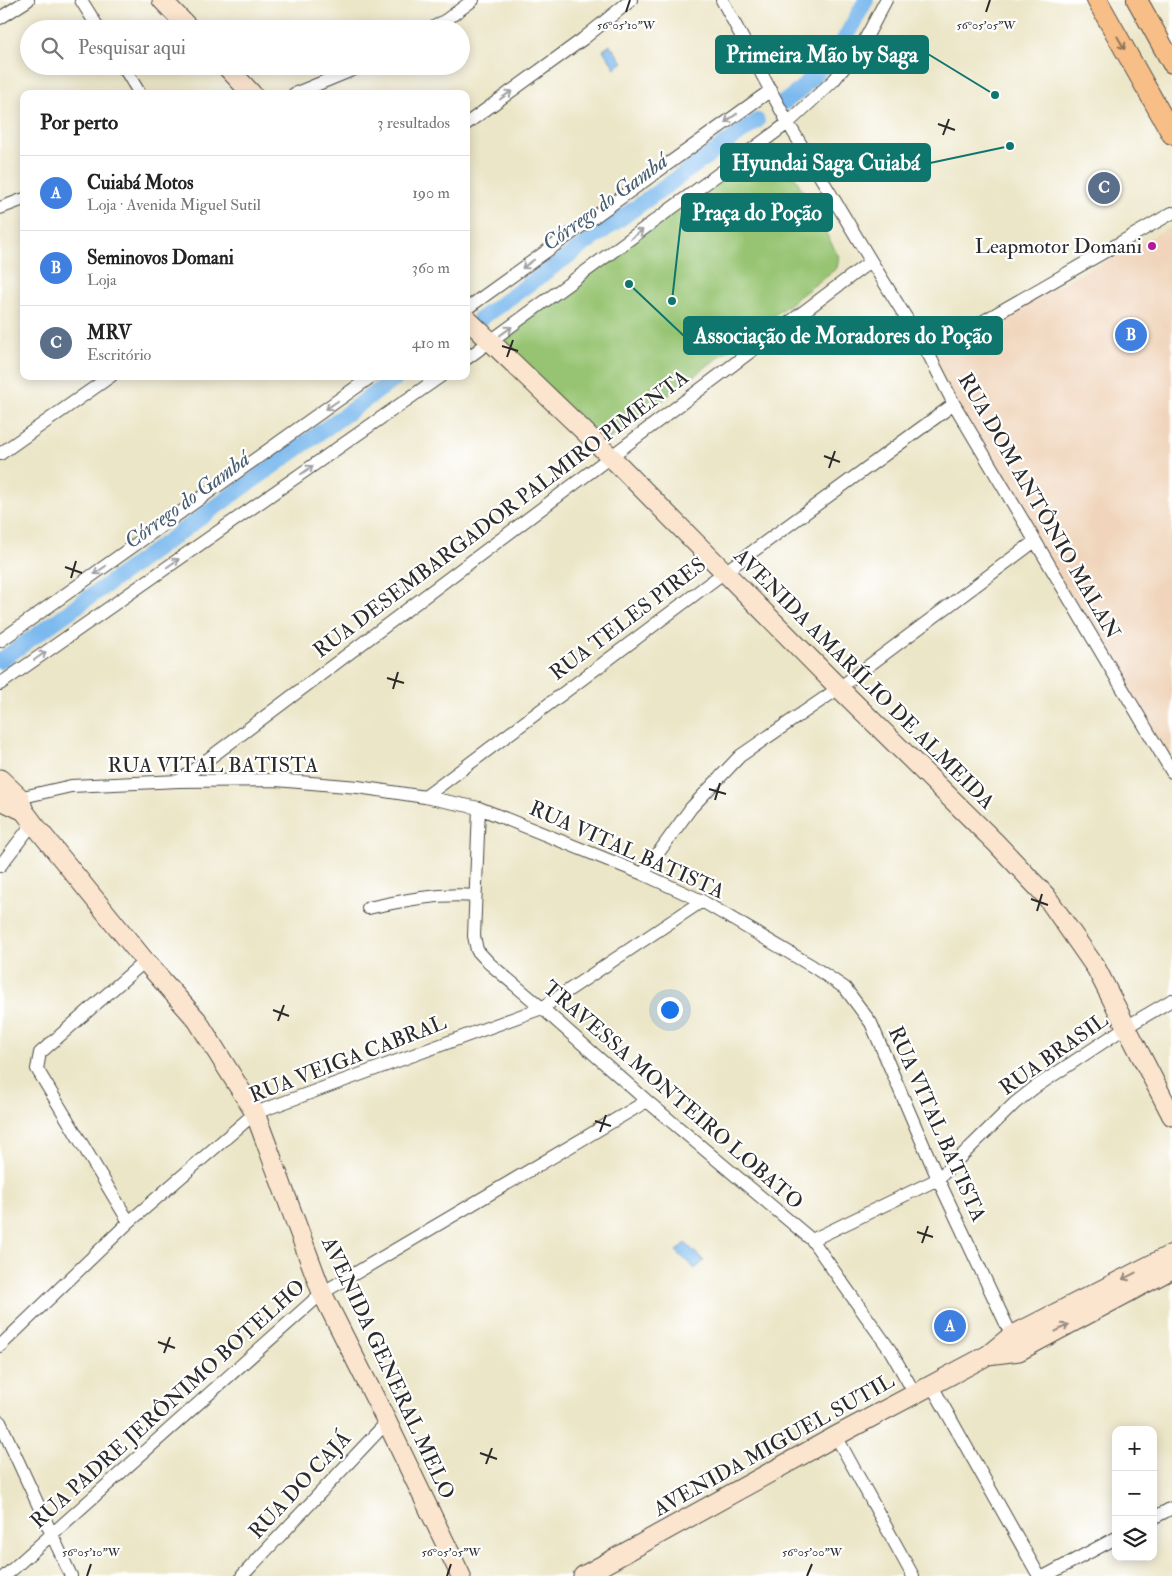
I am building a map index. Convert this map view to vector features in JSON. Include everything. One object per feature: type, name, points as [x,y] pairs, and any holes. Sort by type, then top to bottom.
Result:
[{"type":"main road","points":[[162,0],[181,20]]},
{"type":"main road","points":[[1097,0],[1172,134]]},
{"type":"main road","points":[[1143,3],[1172,63]]},
{"type":"main road","points":[[234,75],[248,90]]},
{"type":"main road","name":"AVENIDA AMARÍLIO DE ALMEIDA","points":[[470,322],[611,457],[726,571],[839,688],[996,843],[1046,896],[1096,968],[1172,1116]]},
{"type":"main road","name":"AVENIDA GENERAL MELO","points":[[0,780],[13,806],[197,1020],[255,1113],[322,1293],[461,1576]]},
{"type":"main road","name":"AVENIDA MIGUEL SUTIL","points":[[1015,1344],[1172,1254]]},
{"type":"main road","name":"AVENIDA MIGUEL SUTIL","points":[[583,1576],[836,1436],[988,1355],[1172,1269]]},
{"type":"street","points":[[0,18],[28,0]]},
{"type":"street","points":[[81,0],[93,20]]},
{"type":"street","points":[[446,20],[473,0]]},
{"type":"street","points":[[470,121],[582,39],[631,0]]},
{"type":"street","name":"RUA DOM ANTÔNIO MALAN","points":[[722,0],[788,123],[928,353],[954,404],[1172,772]]},
{"type":"street","points":[[470,356],[788,123],[834,80],[855,54],[886,0]]},
{"type":"street","points":[[128,75],[138,90]]},
{"type":"street","points":[[304,90],[340,75]]},
{"type":"street","points":[[470,306],[771,90]]},
{"type":"street","points":[[0,208],[20,200]]},
{"type":"street","points":[[928,353],[1172,212]]},
{"type":"street","name":"RUA DESEMBARGADOR PALMIRO PIMENTA","points":[[179,781],[871,261]]},
{"type":"street","points":[[0,454],[105,380]]},
{"type":"street","points":[[0,641],[366,380]]},
{"type":"street","points":[[0,684],[435,380]]},
{"type":"street","name":"RUA TELES PIRES","points":[[425,797],[726,571],[954,404]]},
{"type":"street","points":[[643,874],[691,808],[740,756],[839,688],[1036,541]]},
{"type":"street","name":"RUA VITAL BATISTA","points":[[13,806],[71,786],[179,781],[276,780],[358,787],[425,797],[479,808],[643,874],[702,901],[812,966],[845,988],[870,1022],[938,1179],[1015,1344]]},
{"type":"street","points":[[0,866],[13,806]]},
{"type":"street","name":"TRAVESSA MONTEIRO LOBATO","points":[[479,808],[474,936],[478,950],[490,964],[647,1101],[812,1240],[885,1342],[915,1394]]},
{"type":"street","points":[[368,908],[418,897],[453,894],[475,896]]},
{"type":"street","name":"RUA VEIGA CABRAL","points":[[0,1346],[129,1222],[255,1113],[542,1008],[702,901]]},
{"type":"street","points":[[129,1222],[37,1069],[40,1053],[146,961]]},
{"type":"street","name":"RUA BRASIL","points":[[812,1240],[938,1179],[1015,1103],[1028,1093],[1126,1027],[1172,1000]]},
{"type":"street","name":"RUA PADRE JERÔNIMO BOTELHO","points":[[5,1576],[322,1293],[647,1101]]},
{"type":"street","points":[[932,1386],[1040,1576]]},
{"type":"street","points":[[0,1422],[72,1576]]},
{"type":"street","name":"RUA DO CAJÁ","points":[[242,1576],[387,1422]]},
{"type":"street","points":[[836,1436],[913,1576]]},
{"type":"street","points":[[1157,1516],[1172,1508]]},
{"type":"street","points":[[1045,1576],[1112,1540]]},
{"type":"shaded area","points":[[1172,226],[1172,765],[926,354]]},
{"type":"green space","points":[[767,143],[779,148],[839,257],[837,268],[606,442],[501,343],[506,334]]},
{"type":"water","points":[[610,45],[623,62],[615,68],[603,50]]},
{"type":"water","points":[[685,1243],[704,1261],[695,1269],[676,1251]]},
{"type":"waterway","name":"Córrego do Gambá","points":[[783,103],[799,91],[839,49],[866,0]]},
{"type":"waterway","name":"Córrego do Gambá","points":[[480,319],[757,121]]},
{"type":"waterway","name":"Córrego do Gambá","points":[[0,661],[393,380]]},
{"type":"place","name":"Primeira Mão by Saga","points":[[995,95]]},
{"type":"place","name":"Hyundai Saga Cuiabá","points":[[1010,146]]},
{"type":"place","name":"MRV","points":[[1104,188]]},
{"type":"place","name":"Leapmotor Domani","points":[[1152,246]]},
{"type":"place","name":"Associação de Moradores do Poção","points":[[629,284]]},
{"type":"place","name":"Praça do Poção","points":[[672,301]]},
{"type":"place","name":"Seminovos Domani","points":[[1131,335]]},
{"type":"place","name":"Cuiabá Motos","points":[[950,1326]]}]
